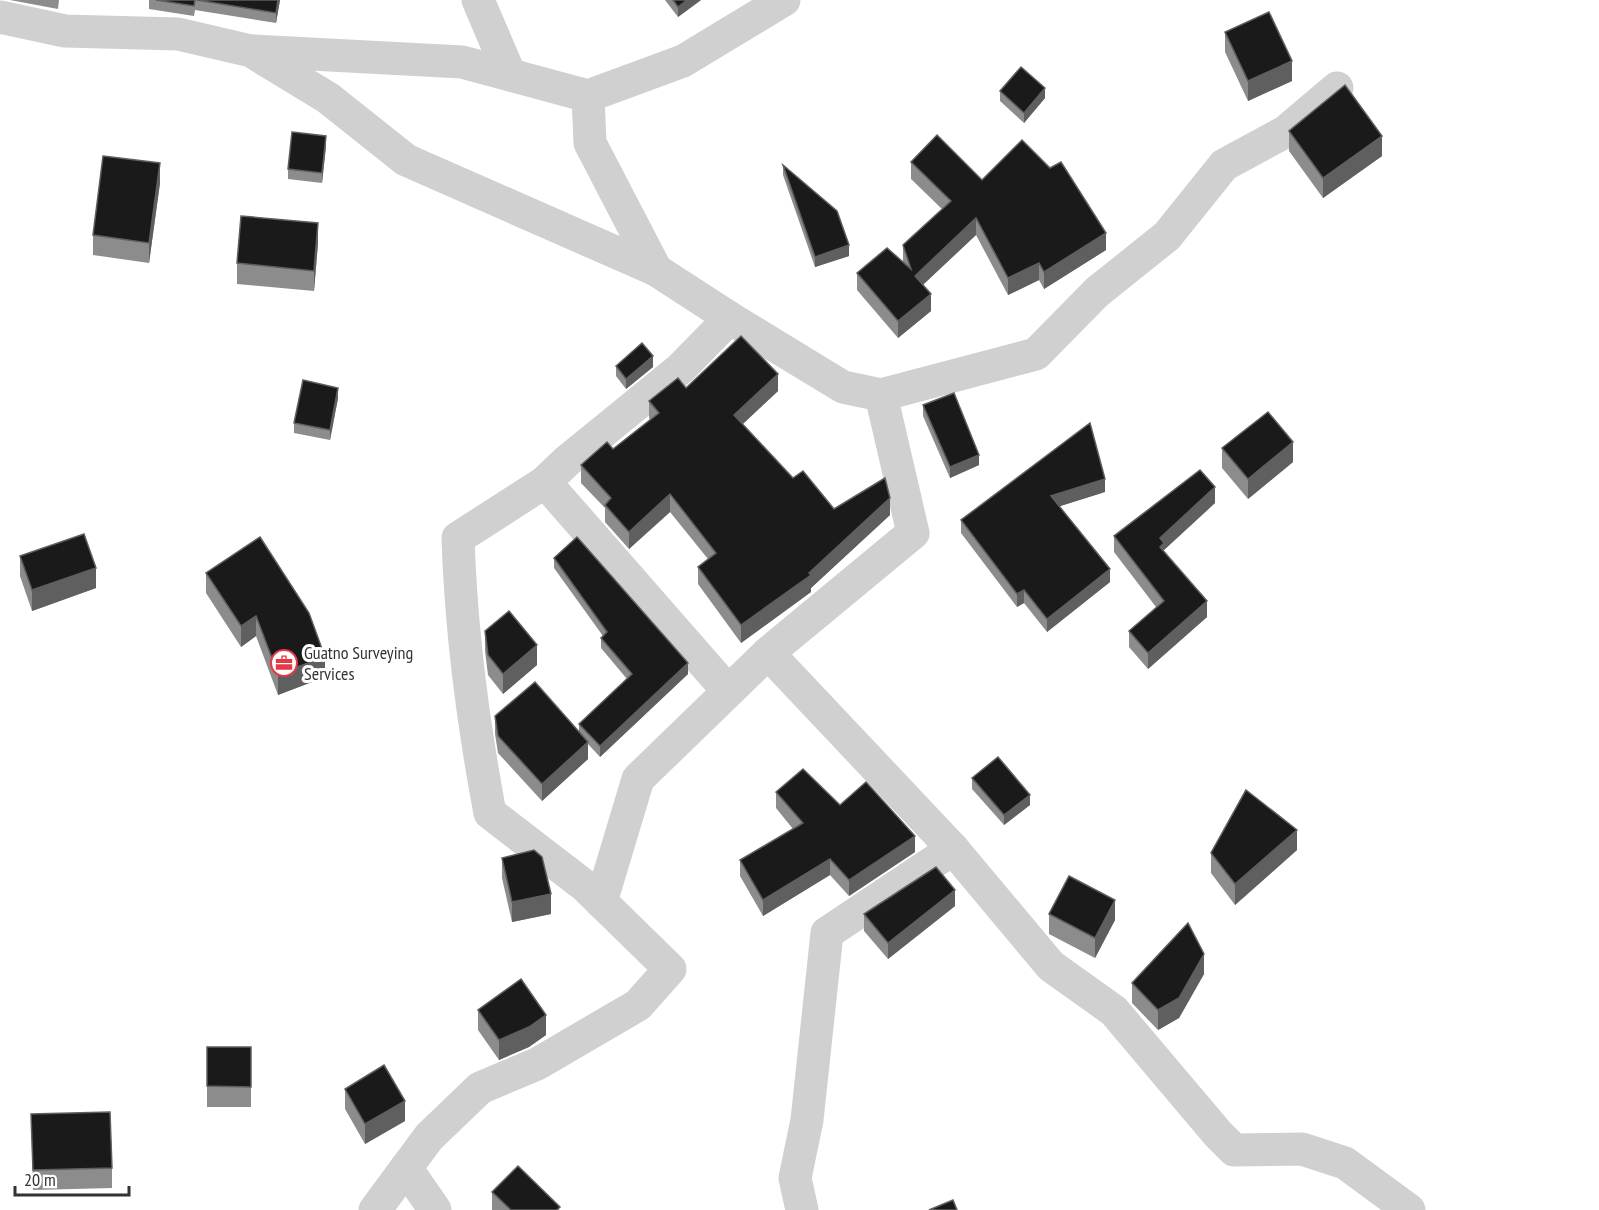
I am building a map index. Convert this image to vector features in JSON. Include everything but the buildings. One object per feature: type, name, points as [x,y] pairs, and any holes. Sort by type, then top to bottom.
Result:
[{"type":"street","points":[[478,0],[510,75]]},
{"type":"street","points":[[0,16],[65,31],[178,34],[251,51],[462,62],[588,96],[683,61],[784,0]]},
{"type":"street","points":[[251,51],[328,98],[406,160],[656,270],[843,387],[881,395],[1036,354],[1097,292],[1167,237],[1224,165],[1285,132],[1337,88]]},
{"type":"street","points":[[588,96],[590,143],[656,270]]},
{"type":"street","points":[[375,1210],[429,1137],[480,1088],[537,1064],[638,1005],[670,969],[585,886],[490,813],[477,744],[460,588],[458,538],[545,482],[567,461],[680,369],[730,318],[720,312]]},
{"type":"street","points":[[601,902],[638,779],[768,653],[914,533],[881,395]]},
{"type":"street","points":[[545,482],[728,691]]},
{"type":"street","points":[[768,653],[953,849],[1051,966],[1114,1011],[1234,1150],[1302,1149],[1345,1163],[1409,1210]]},
{"type":"street","points":[[802,1210],[795,1178],[807,1120],[827,933],[953,849]]},
{"type":"street","points":[[406,1168],[435,1210]]},
{"type":"place","name":"Guatno Surveying Services","points":[[284,663]]}]
